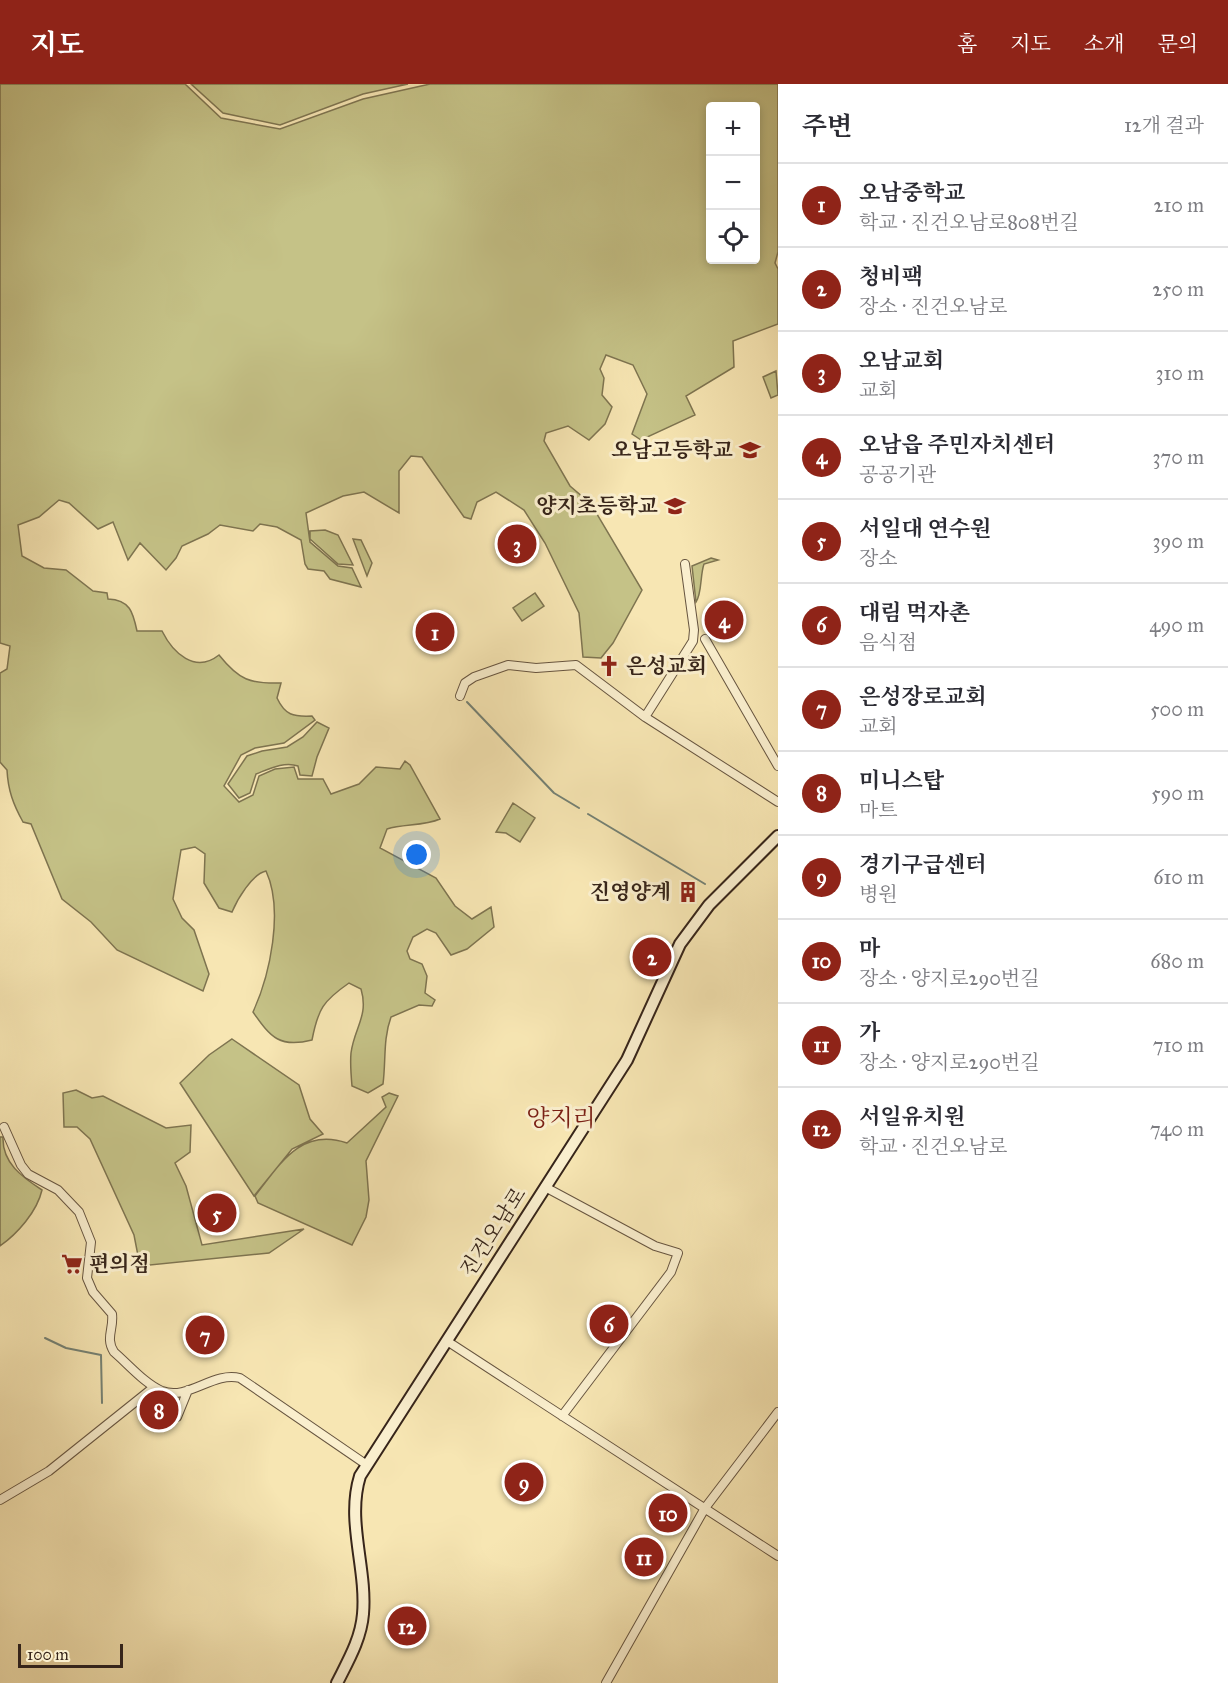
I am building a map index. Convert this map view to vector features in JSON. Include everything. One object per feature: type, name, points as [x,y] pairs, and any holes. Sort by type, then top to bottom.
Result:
[{"type":"main road","name":"진건오남로","points":[[337,1683],[354,1649],[363,1617],[363,1580],[355,1498],[360,1476],[627,1060],[680,944],[710,905],[778,836]]},
{"type":"street","points":[[645,717],[693,641],[694,630],[685,564]]},
{"type":"street","points":[[705,639],[778,766]]},
{"type":"street","points":[[460,696],[465,683],[474,677],[508,665],[536,668],[576,665],[645,717],[778,802]]},
{"type":"street","points":[[4,1127],[21,1165],[28,1174],[58,1190],[80,1212],[91,1242],[87,1278],[93,1292],[112,1314],[109,1332],[110,1346],[154,1387],[168,1393],[188,1390],[225,1377],[240,1378],[367,1465]]},
{"type":"street","points":[[545,1187],[655,1246],[678,1253],[671,1272],[562,1416]]},
{"type":"street","points":[[447,1341],[778,1556]]},
{"type":"street","points":[[0,1500],[49,1471],[154,1387]]},
{"type":"street","points":[[177,1417],[188,1390]]},
{"type":"street","points":[[606,1683],[705,1508],[778,1412]]},
{"type":"shaded area","points":[[0,84],[185,84],[221,118],[280,129],[363,99],[430,84],[778,84],[778,252],[775,263],[778,269],[778,324],[733,341],[734,367],[686,396],[695,415],[641,440],[632,434],[647,394],[633,365],[606,355],[600,369],[604,378],[602,395],[612,407],[605,424],[589,440],[568,426],[546,433],[544,441],[570,486],[591,504],[642,590],[613,643],[601,658],[583,657],[579,613],[545,543],[524,510],[496,492],[477,502],[471,519],[464,517],[422,457],[411,456],[399,471],[399,513],[364,492],[343,496],[306,513],[310,542],[338,566],[352,568],[361,587],[330,579],[324,571],[308,569],[301,540],[277,527],[260,524],[253,531],[220,525],[208,534],[182,546],[166,570],[140,543],[128,560],[113,522],[98,529],[69,503],[59,500],[39,517],[18,525],[22,556],[44,568],[66,570],[93,591],[107,593],[108,599],[126,605],[132,613],[137,631],[162,631],[172,647],[193,662],[210,660],[219,655],[233,670],[246,679],[261,683],[281,683],[277,698],[283,708],[290,714],[312,716],[315,720],[284,743],[255,748],[241,755],[224,786],[239,802],[253,795],[259,776],[275,769],[294,767],[298,779],[323,779],[331,794],[359,784],[376,767],[400,769],[405,761],[410,765],[440,819],[387,829],[380,848],[436,878],[455,906],[472,919],[491,907],[494,927],[467,949],[451,955],[436,933],[427,929],[413,937],[407,951],[410,959],[422,964],[427,976],[425,993],[435,1000],[432,1006],[419,1005],[391,1017],[388,1025],[383,1084],[368,1093],[352,1086],[351,1053],[362,1015],[361,989],[349,983],[327,1001],[319,1013],[312,1040],[292,1043],[277,1039],[253,1012],[265,980],[273,942],[274,904],[266,871],[250,882],[232,912],[219,908],[204,883],[205,854],[195,847],[181,850],[173,899],[182,918],[194,930],[209,974],[203,991],[117,950],[91,922],[62,899],[31,824],[23,822],[16,809],[7,770],[0,762],[0,673],[7,669],[10,646],[0,643]]},
{"type":"shaded area","points":[[191,84],[408,84],[363,94],[280,125],[223,113]]},
{"type":"shaded area","points":[[776,371],[778,395],[771,398],[763,377]]},
{"type":"shaded area","points":[[325,530],[338,535],[353,565],[338,564],[310,539],[310,531]]},
{"type":"shaded area","points":[[353,539],[361,540],[372,563],[367,576]]},
{"type":"shaded area","points":[[711,558],[718,560],[704,564],[696,602],[692,566]]},
{"type":"shaded area","points":[[535,593],[544,606],[522,621],[513,608]]},
{"type":"shaded area","points":[[317,722],[329,728],[312,776],[300,775],[298,766],[287,764],[277,766],[256,774],[250,793],[239,798],[228,784],[247,756],[287,747],[303,737]]},
{"type":"shaded area","points":[[513,803],[535,818],[520,842],[506,833],[496,832]]},
{"type":"shaded area","points":[[232,1039],[299,1085],[310,1119],[323,1134],[292,1149],[254,1196],[180,1083],[209,1055]]},
{"type":"shaded area","points":[[76,1090],[92,1098],[103,1096],[166,1128],[191,1125],[190,1152],[175,1163],[186,1186],[202,1245],[304,1229],[269,1253],[140,1266],[134,1235],[90,1139],[77,1127],[64,1127],[63,1093]]},
{"type":"shaded area","points":[[389,1093],[398,1096],[366,1161],[369,1200],[366,1217],[352,1245],[258,1203],[255,1196],[273,1172],[293,1152],[304,1144],[317,1140],[331,1139],[347,1143],[386,1107],[382,1097]]},
{"type":"shaded area","points":[[0,1137],[3,1137],[10,1162],[27,1180],[42,1190],[26,1222],[0,1246]]},
{"type":"waterway","points":[[467,702],[554,793],[579,808]]},
{"type":"waterway","points":[[588,814],[705,884]]},
{"type":"waterway","points":[[45,1338],[66,1348],[101,1355],[102,1403]]},
{"type":"place","name":"오남고등학교","points":[[750,450]]},
{"type":"place","name":"양지초등학교","points":[[675,506]]},
{"type":"place","name":"오남교회","points":[[517,544]]},
{"type":"place","name":"오남읍 주민자치센터","points":[[724,620]]},
{"type":"place","name":"오남중학교","points":[[435,632]]},
{"type":"place","name":"은성교회","points":[[609,666]]},
{"type":"place","name":"진영양계","points":[[688,892]]},
{"type":"place","name":"청비팩","points":[[652,957]]},
{"type":"place","name":"서일대 연수원","points":[[217,1213]]},
{"type":"place","name":"편의점","points":[[72,1264]]},
{"type":"place","name":"대림 먹자촌","points":[[609,1324]]},
{"type":"place","name":"은성장로교회","points":[[205,1335]]},
{"type":"place","name":"미니스탑","points":[[159,1410]]},
{"type":"place","name":"경기구급센터","points":[[524,1482]]},
{"type":"place","name":"마","points":[[668,1513]]},
{"type":"place","name":"가","points":[[644,1557]]},
{"type":"place","name":"서일유치원","points":[[407,1626]]},
{"type":"district","name":"양지리","points":[[561,1118]]}]
